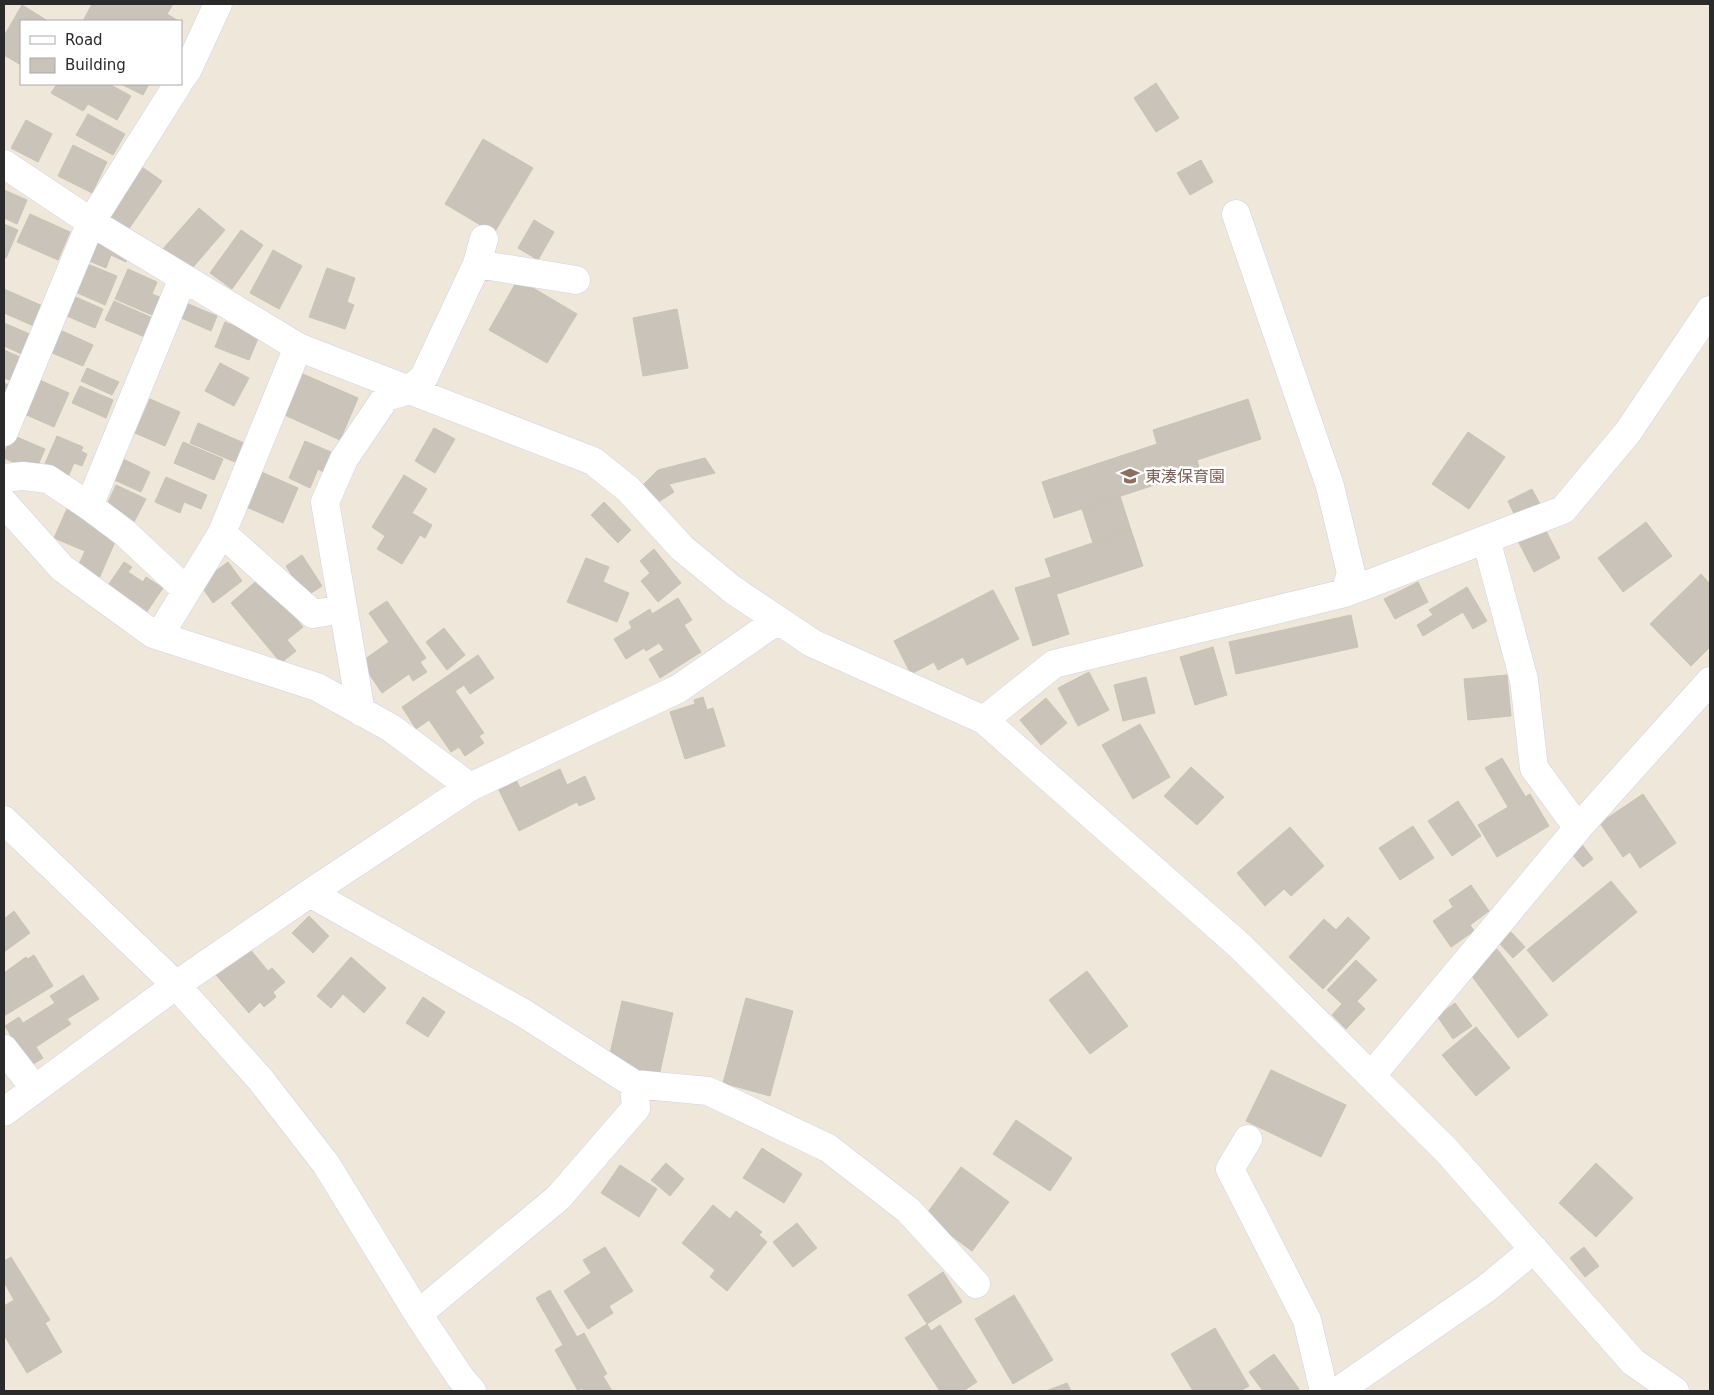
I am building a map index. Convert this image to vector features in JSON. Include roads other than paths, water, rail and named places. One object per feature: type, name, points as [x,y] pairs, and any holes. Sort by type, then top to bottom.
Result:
[{"type":"street","points":[[182,77],[188,68],[208,7]]},
{"type":"street","points":[[4,432],[91,222],[177,85]]},
{"type":"street","points":[[4,164],[91,222],[298,347],[593,461],[628,488],[682,548],[733,590],[812,643],[984,720],[1240,946],[1447,1151],[1633,1362],[1675,1391]]},
{"type":"street","points":[[1236,214],[1330,486],[1351,573],[1345,594]]},
{"type":"street","points":[[361,712],[325,502],[344,459],[386,397],[409,390],[424,377],[481,251],[576,280]]},
{"type":"street","points":[[90,506],[183,278]]},
{"type":"street","points":[[984,720],[1054,664],[1345,594],[1563,510],[1628,432],[1710,310]]},
{"type":"street","points":[[159,636],[222,533],[298,347]]},
{"type":"street","points":[[4,478],[23,476],[48,479],[90,506],[125,533],[186,590]]},
{"type":"street","points":[[4,504],[62,568],[153,634],[317,687],[391,728],[470,787]]},
{"type":"street","points":[[222,533],[313,614],[343,609]]},
{"type":"street","points":[[1486,539],[1524,680],[1534,768],[1578,828]]},
{"type":"street","points":[[4,1112],[176,985],[470,787],[678,689],[778,620]]},
{"type":"street","points":[[1371,1076],[1578,828],[1710,681]]},
{"type":"street","points":[[4,820],[176,985],[260,1080],[326,1164],[418,1314],[460,1377],[472,1391]]},
{"type":"street","points":[[310,893],[525,1014],[634,1084],[708,1091],[828,1148],[908,1210],[976,1284]]},
{"type":"street","points":[[4,1048],[35,1089]]},
{"type":"street","points":[[418,1314],[558,1198],[636,1108],[634,1084]]},
{"type":"street","points":[[1248,1139],[1230,1169],[1307,1320],[1324,1391]]},
{"type":"street","points":[[1338,1391],[1487,1288],[1534,1249]]},
{"type":"place","name":"東湊保育園","points":[[1130,476]]}]
